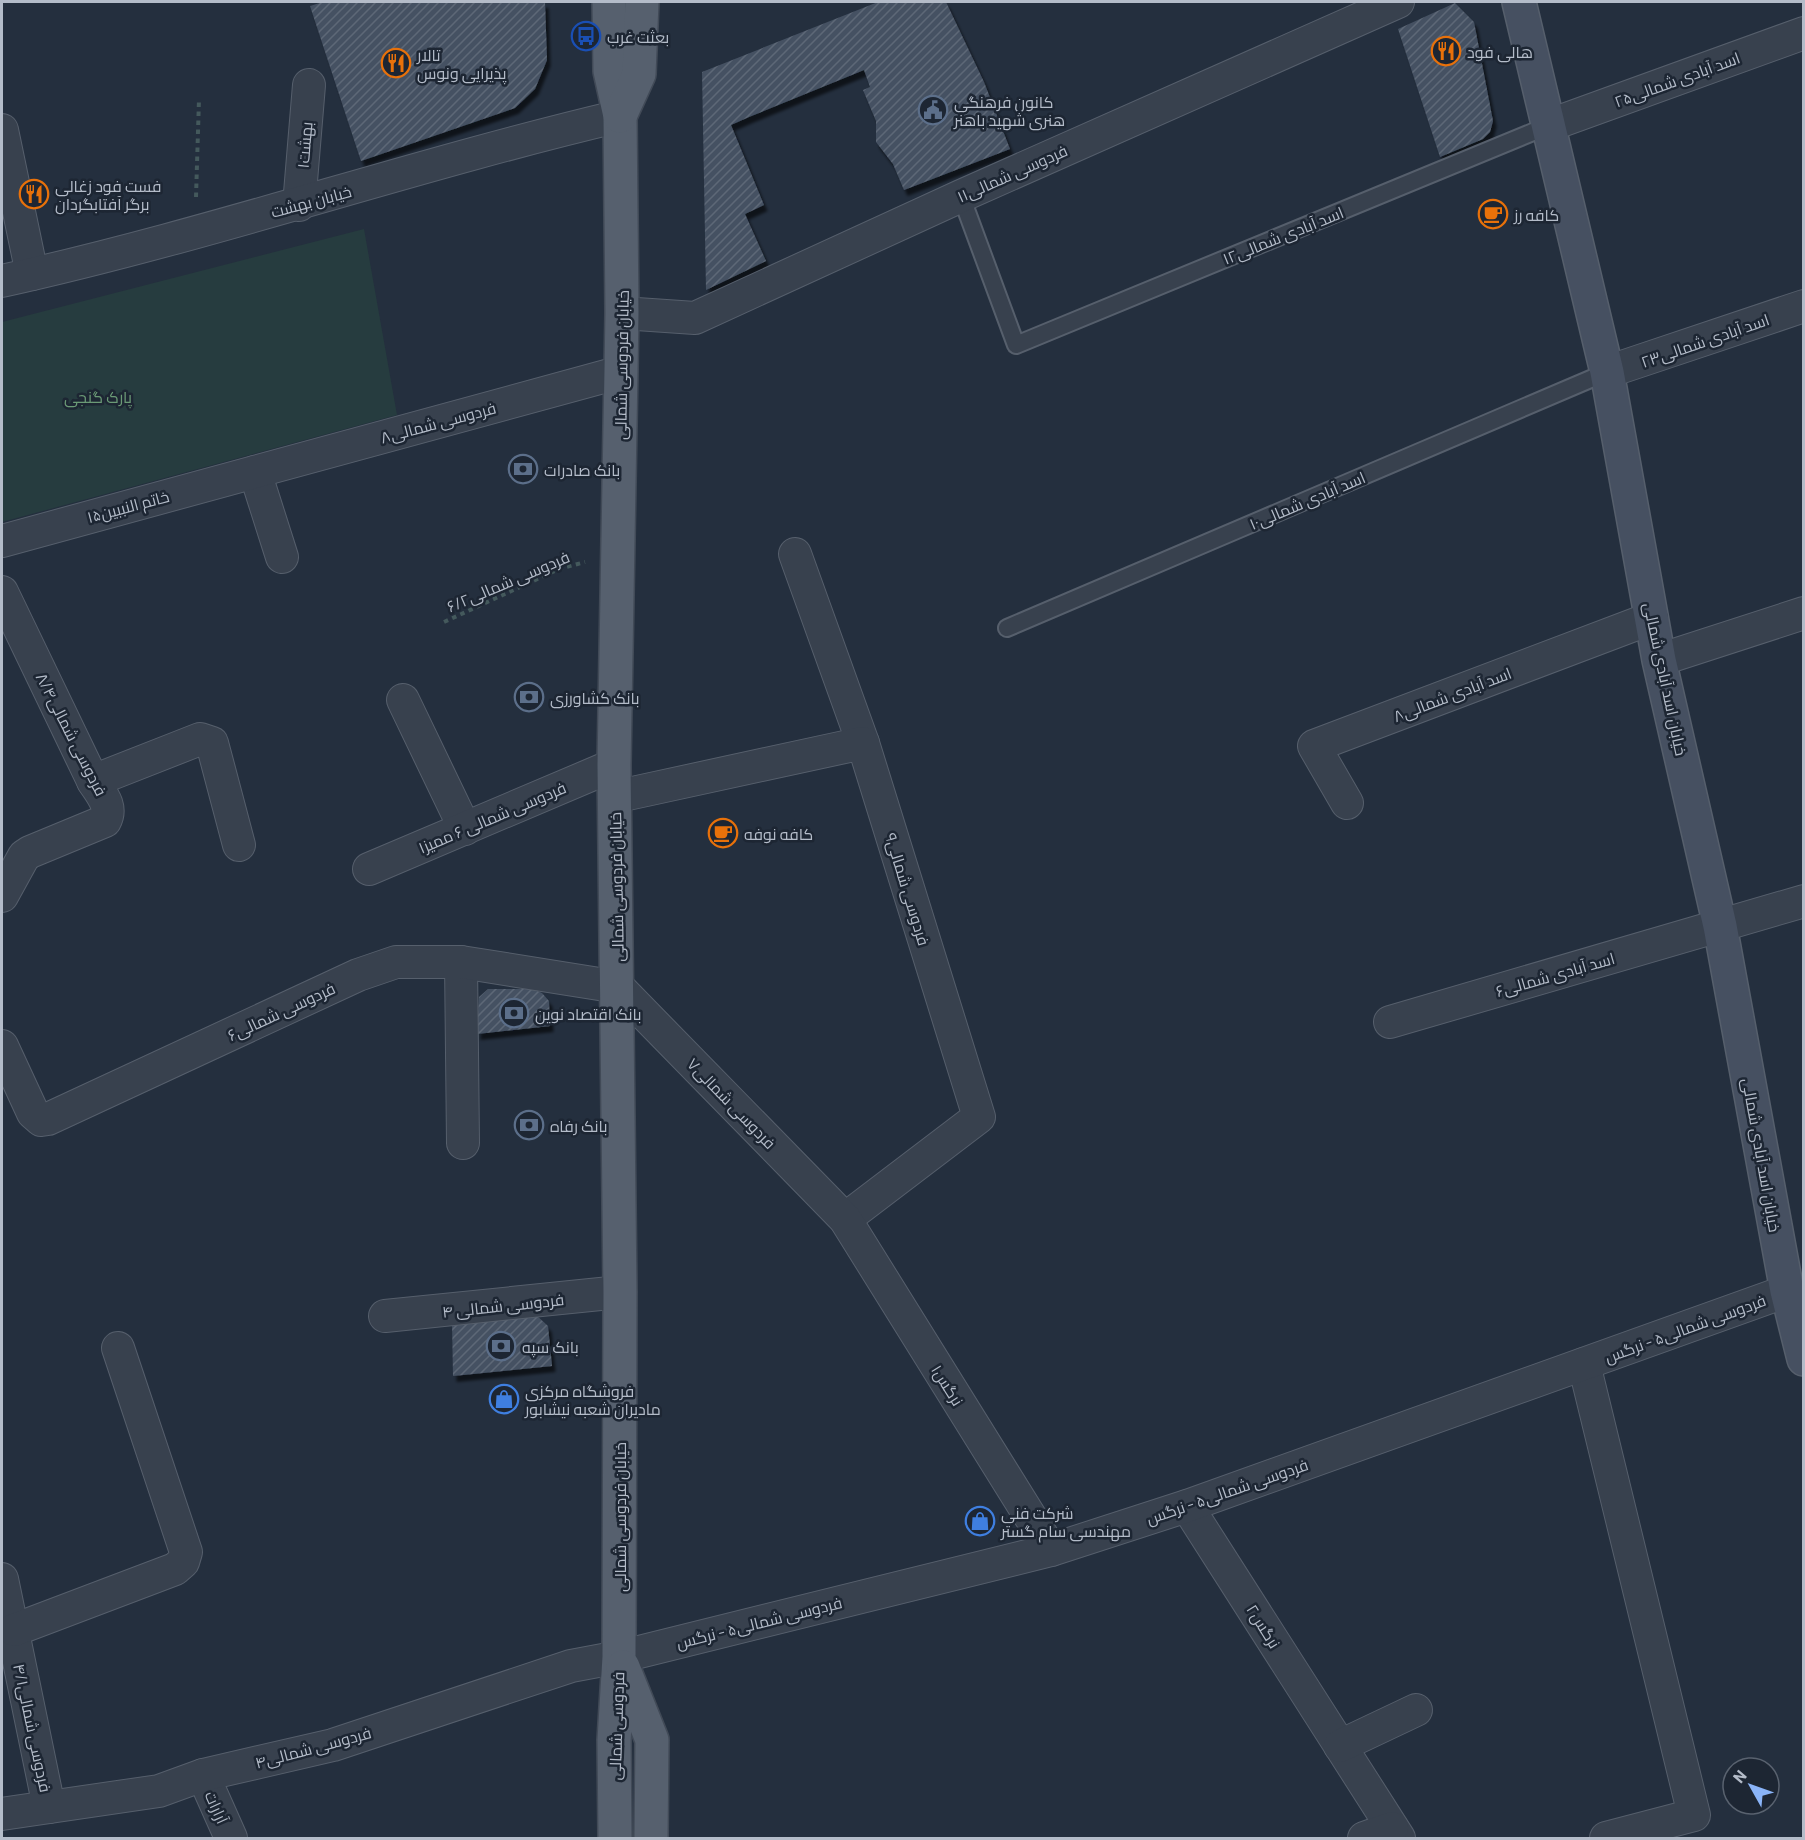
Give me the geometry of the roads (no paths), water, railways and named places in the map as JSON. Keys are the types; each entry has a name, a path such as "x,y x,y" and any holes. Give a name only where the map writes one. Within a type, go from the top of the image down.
{"main road":[{"name":"خیابان فردوسی شمالی","path":"609,2 610,71 620,117 622,313 614,765 620,1292 619,1657"},
{"name":"خیابان فردوسی شمالی","path":"620,117 639,74 642,2"},
{"name":"خیابان اسد آبادی شمالی","path":"1519,2 1550,125 1606,372 1659,660 1720,926 1787,1291 1802,1347"},
{"name":"فردوسی شمالی","path":"615,1839 614,1740 619,1657"},
{"name":"فردوسی شمالی","path":"619,1657 652,1740 651,1839"}],"street":[{"name":"فردوسی شمالی۱۱","path":"622,313 695,318 961,195 1398,2"},
{"name":"اسد آبادی شمالی۲۵","path":"1550,125 1803,33"},
{"name":"بهشت۱","path":"299,205 309,85"},
{"name":"خیابان بهشت","path":"2,281 299,205 568,129 620,117"},
{"path":"2,130 32,274"},
{"name":"اسد آبادی شمالی۲۳","path":"1606,372 1803,306"},
{"name":"فردوسی شمالی۸","path":"255,472 621,372"},
{"path":"255,472 282,557"},
{"name":"خاتم النببین۱۵","path":"2,541 255,472"},
{"path":"614,797 863,742 795,554"},
{"name":"فردوسی شمالی۸/۴","path":"2,592 93,781 109,807 105,821 24,856 2,896"},
{"path":"1659,660 1803,613"},
{"name":"اسد آبادی شمالی۸","path":"1347,803 1314,746 1652,618"},
{"path":"403,700 465,829"},
{"path":"93,781 200,739 207,740 212,743 239,845"},
{"name":"فردوسی شمالی۹","path":"845,1219 979,1117 863,742"},
{"name":"فردوسی شمالی ۶ ممیز۱","path":"369,868 614,765"},
{"name":"اسد آبادی شمالی۶","path":"1390,1022 1803,901"},
{"name":"فردوسی شمالی۶","path":"2,1046 33,1113 41,1120 48,1119 358,975 396,962 461,962 618,987"},
{"path":"461,962 463,1143"},
{"name":"فردوسی شمالی۷","path":"618,987 845,1219"},
{"name":"نرگس۱","path":"845,1219 1051,1550"},
{"name":"فردوسی شمالی۵ - نرگس","path":"619,1657 1051,1550 1187,1506 1787,1291"},
{"name":"فردوسی شمالی ۴","path":"385,1316 620,1292"},
{"path":"14,1630 175,1569 183,1562 186,1552 118,1348"},
{"path":"1584,1364 1694,1815 1606,1839"},
{"name":"نرگس۲","path":"1187,1506 1340,1746 1385,1835"},
{"name":"فردوسی شمالی۴/۱","path":"2,1579 49,1807"},
{"name":"فردوسی شمالی۴","path":"2,1814 159,1791 203,1775 333,1745 571,1666 619,1657"},
{"path":"1340,1746 1416,1710"},
{"name":"آرارات","path":"203,1775 231,1839"}],"lane":[{"name":"اسد آبادی شمالی۱۲","path":"961,195 1016,345 1550,125"},
{"name":"اسد آبادی شمالی۱۰","path":"1007,628 1606,372"}],"place":[{"name":"بعثت غرب","path":"586,36"},
{"name":"هالی فود","path":"1446,51"},
{"name":"تالار پذیرایی ونوس","path":"396,63"},
{"name":"کانون فرهنگی هنری شهید باهنر","path":"933,110"},
{"name":"فست فود زغالی برگر آفتابگردان","path":"34,194"},
{"name":"کافه رز","path":"1493,214"},
{"name":"بانک صادرات","path":"523,469"},
{"name":"بانک کشاورزی","path":"529,697"},
{"name":"کافه نوفه","path":"723,833"},
{"name":"بانک اقتصاد نوین","path":"514,1013"},
{"name":"بانک رفاه","path":"529,1125"},
{"name":"بانک سپه","path":"501,1346"},
{"name":"فروشگاه مرکزی مادیران شعبه نیشابور","path":"504,1399"},
{"name":"شرکت فنی مهندسی سام گستر","path":"980,1521"}],"park label":[{"name":"پارک گنجی","path":"98,396"}]}
